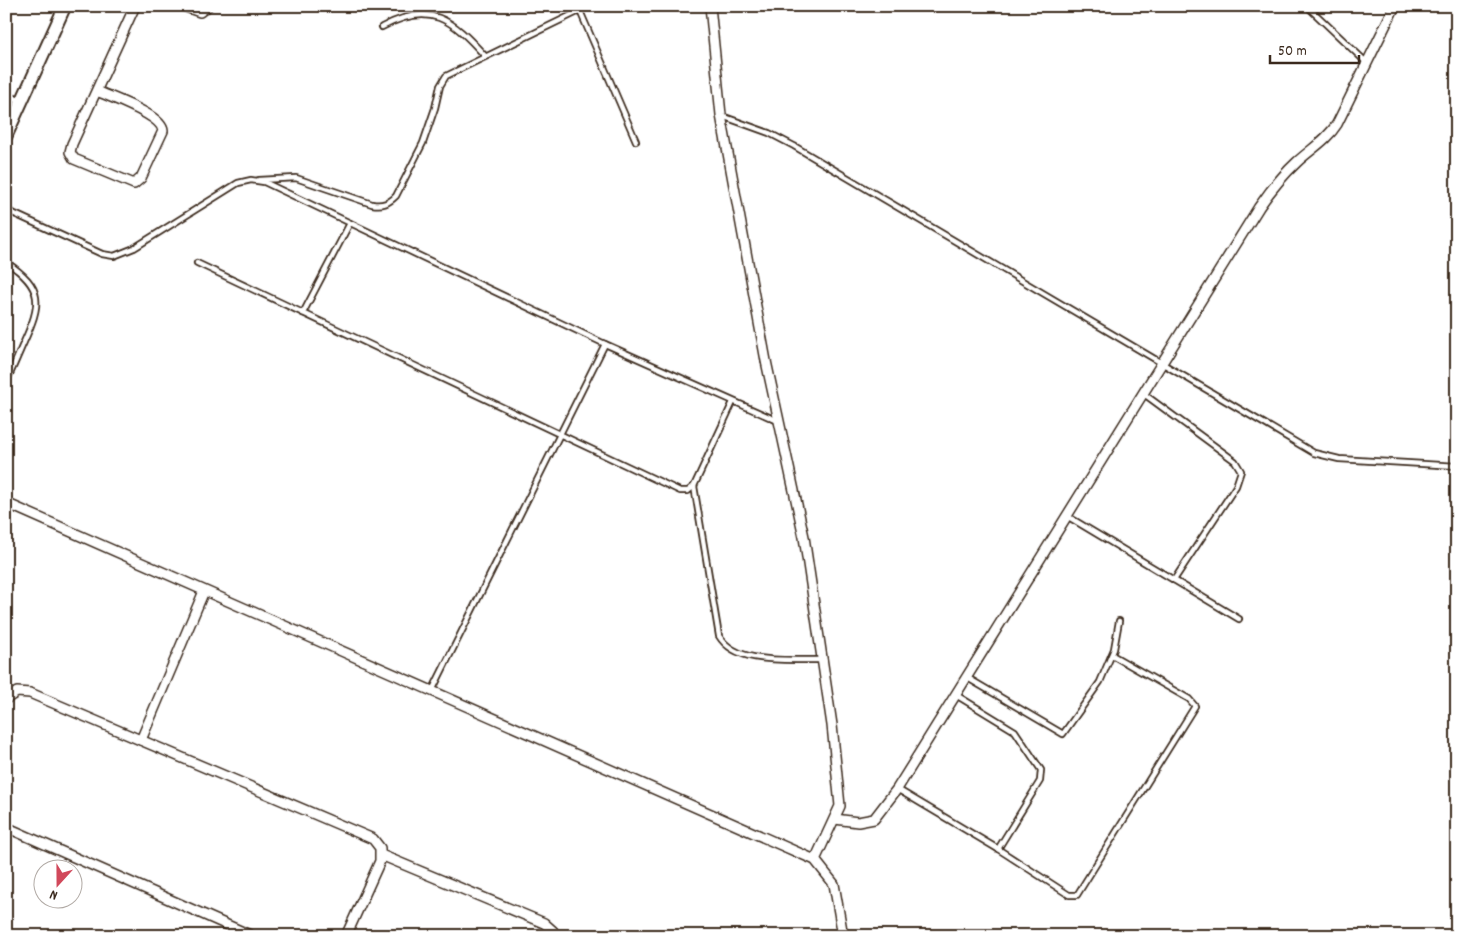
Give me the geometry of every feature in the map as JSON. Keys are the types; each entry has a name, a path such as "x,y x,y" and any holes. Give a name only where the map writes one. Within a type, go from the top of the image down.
{"street":[{"path":"6,136 64,6"},
{"path":"97,91 153,117 163,128 141,178 134,184 129,184 71,156 72,144 136,6"},
{"path":"183,6 200,12 208,6"},
{"path":"710,6 721,115 804,537 823,660 840,796 835,819 815,860"},
{"path":"835,819 858,822 874,819 897,789 954,694 1266,197 1297,162 1332,132 1395,6"},
{"path":"6,503 815,860 834,884 843,936"},
{"path":"141,740 204,591"},
{"path":"6,699 17,692 30,693 373,839 379,845 381,855 378,868 346,936"},
{"path":"6,828 252,936"},
{"path":"381,855 544,923 553,930 555,936"}],"lane":[{"path":"6,210 102,254 114,256 134,248 238,183 251,180 296,178 372,204 385,204 396,196 423,142 442,81 451,72 590,6"},
{"path":"1307,6 1367,63"},
{"path":"580,11 636,141"},
{"path":"382,27 398,18 412,14 427,14 442,18 463,32 485,56"},
{"path":"6,94 22,101"},
{"path":"721,115 769,133 794,146 1314,453 1339,459 1457,466"},
{"path":"251,180 270,185 605,344 780,422"},
{"path":"303,313 350,223"},
{"path":"6,262 31,285 36,294 38,308 6,382"},
{"path":"197,263 680,491 688,491 694,486 733,402"},
{"path":"431,692 605,344"},
{"path":"1144,394 1235,461 1241,471 1236,486 1174,580"},
{"path":"694,486 719,636 723,642 740,655 752,658 823,660"},
{"path":"1067,516 1239,619"},
{"path":"965,677 1063,734 1096,690 1112,655 1119,621"},
{"path":"897,789 998,849 1069,895 1077,895 1194,710 1194,704 1189,699 1112,655"},
{"path":"954,694 1015,731 1041,770 1040,781 998,849"}]}
